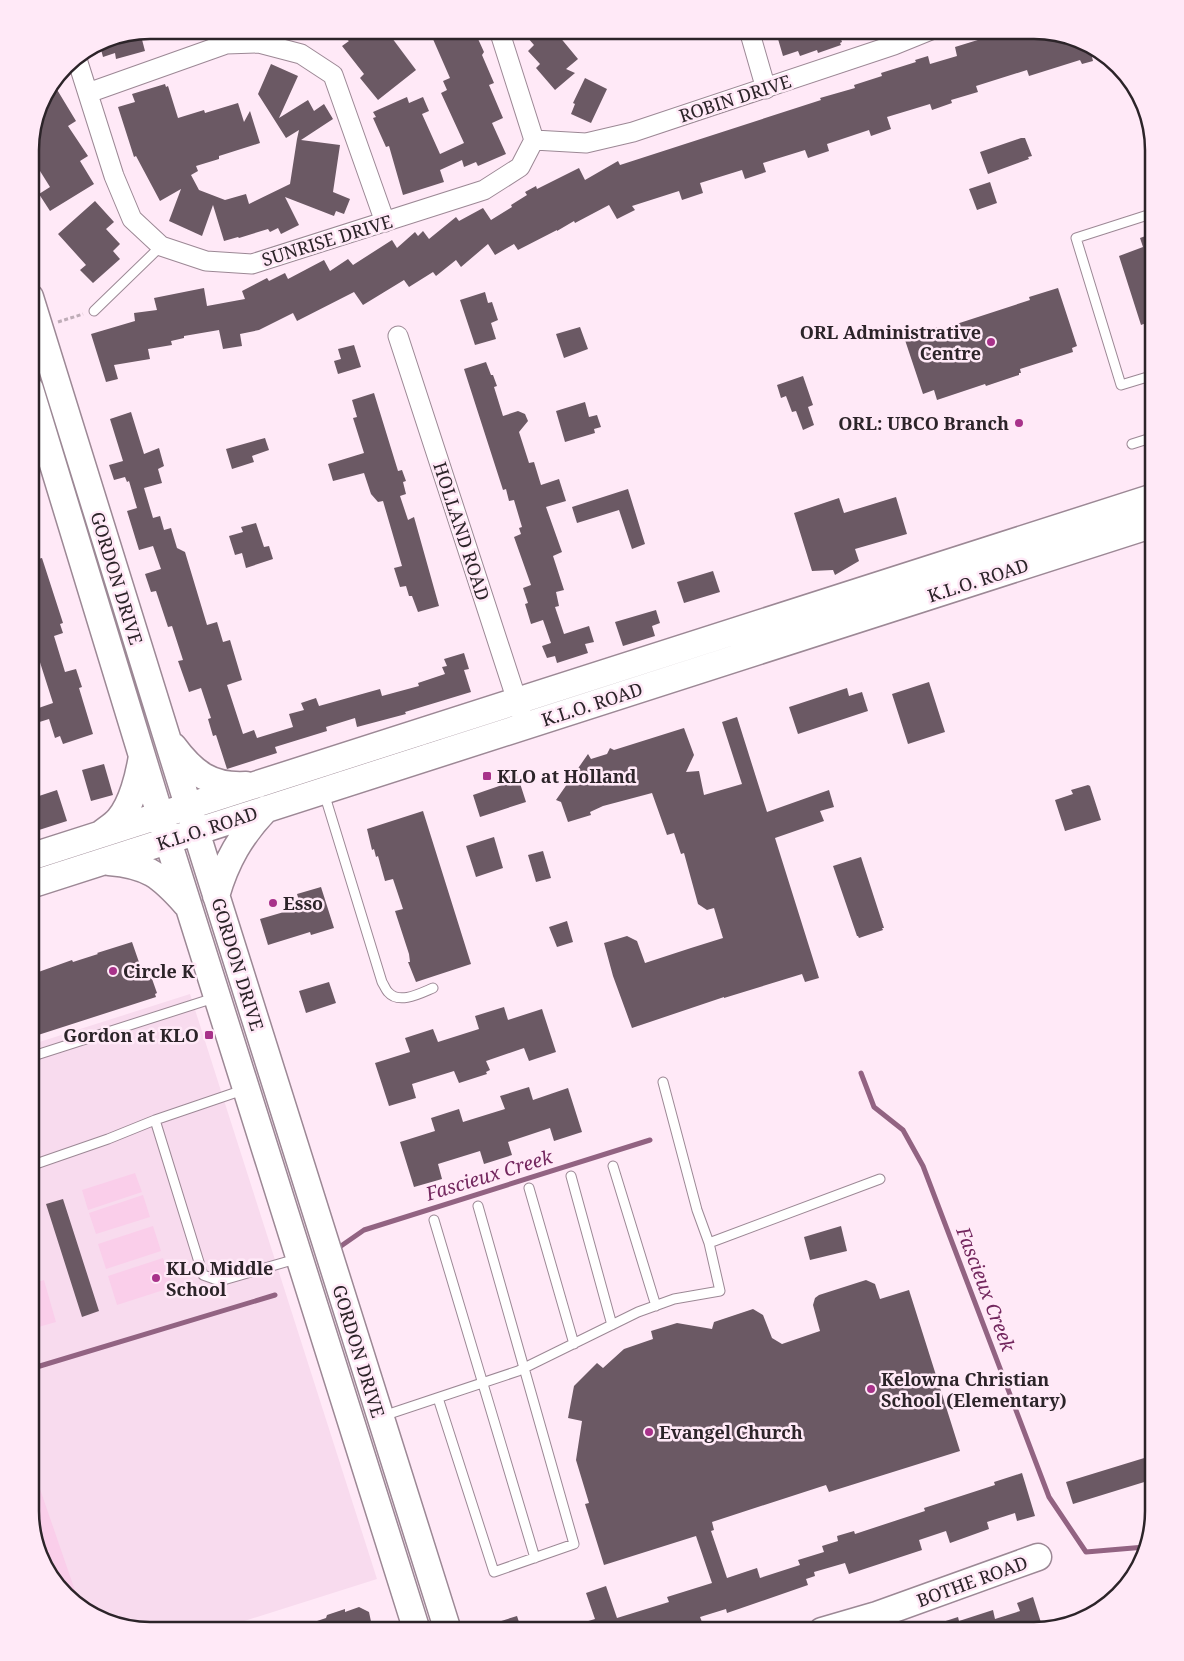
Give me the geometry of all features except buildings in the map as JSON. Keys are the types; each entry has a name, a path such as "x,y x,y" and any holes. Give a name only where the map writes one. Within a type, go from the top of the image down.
{"main road":[{"name":"GORDON DRIVE","path":"39,324 188,807 445,1622"},
{"name":"GORDON DRIVE","path":"39,418 160,816 414,1622"},
{"name":"K.L.O. ROAD","path":"39,854 1145,500"},
{"name":"K.L.O. ROAD","path":"39,882 1145,527"},
{"path":"166,735 183,760 195,771 213,781 229,786 257,785"},
{"path":"101,835 120,818 138,780 142,756"},
{"path":"216,896 223,873 231,856 250,826 266,809"},
{"path":"104,862 129,864 144,868 171,887 188,905"},
{"name":"BOTHE ROAD","path":"882,1622 1038,1557"}],"street":[{"path":"502,39 534,140"},
{"path":"751,39 766,89"},
{"name":"ROBIN DRIVE","path":"534,140 586,143 633,132 766,89 909,39"},
{"path":"88,92 226,44 259,43 302,54 334,75 385,222"},
{"name":"SUNRISE DRIVE","path":"79,64 114,176 132,219 161,246 206,261 252,264 484,190 520,167 534,140"},
{"name":"HOLLAND ROAD","path":"398,336 525,726"}],"lane":[{"path":"1145,216 1076,238 1121,385 1145,378"},
{"path":"94,311 161,246"},
{"path":"1132,444 1145,440"},
{"path":"324,791 382,982 389,994 398,998 414,995 433,988"},
{"path":"39,1054 217,997"},
{"path":"380,1417 524,1368 638,1312 674,1300 720,1290 709,1243 697,1210 663,1082"},
{"path":"39,1163 246,1089"},
{"path":"155,1120 203,1275 220,1281 299,1258"},
{"path":"613,1166 656,1306"},
{"path":"571,1176 612,1325"},
{"path":"709,1243 880,1179"},
{"path":"529,1188 574,1344"},
{"path":"438,1398 494,1572 574,1544 478,1206"},
{"path":"434,1220 535,1558"}],"path":[{"path":"40,327 94,311"}],"shaded area":[{"name":"KLO Middle School","path":"190,994 377,1579 241,1622 142,1622 128,1620 100,1611 76,1595 57,1573 47,1554 40,1526 39,1512 39,1042"},
{"path":"135,1173 142,1192 88,1210 82,1190"},
{"path":"143,1195 150,1217 96,1234 89,1213"},
{"path":"153,1226 161,1251 106,1269 98,1244"},
{"path":"163,1258 173,1287 117,1305 108,1276"},
{"path":"44,1280 56,1322 39,1327 39,1281"},
{"path":"39,1486 77,1596 57,1573 47,1554 40,1526"}],"waterway":[{"name":"Fascieux Creek","path":"861,1073 874,1107 903,1130 923,1166 1049,1497 1086,1552 1139,1548"},
{"name":"Fascieux Creek","path":"341,1246 364,1230 650,1140"},
{"name":"Fascieux Creek","path":"39,1366 275,1295"}],"place":[{"name":"ORL Administrative Centre","path":"991,342"},
{"name":"ORL: UBCO Branch","path":"1019,423"},
{"name":"KLO at Holland","path":"487,776"},
{"name":"Esso","path":"273,903"},
{"name":"Circle K","path":"113,971"},
{"name":"Gordon at KLO","path":"209,1035"},
{"name":"KLO Middle School","path":"156,1278"},
{"name":"Kelowna Christian School (Elementary)","path":"871,1389"},
{"name":"Evangel Church","path":"649,1432"}]}
